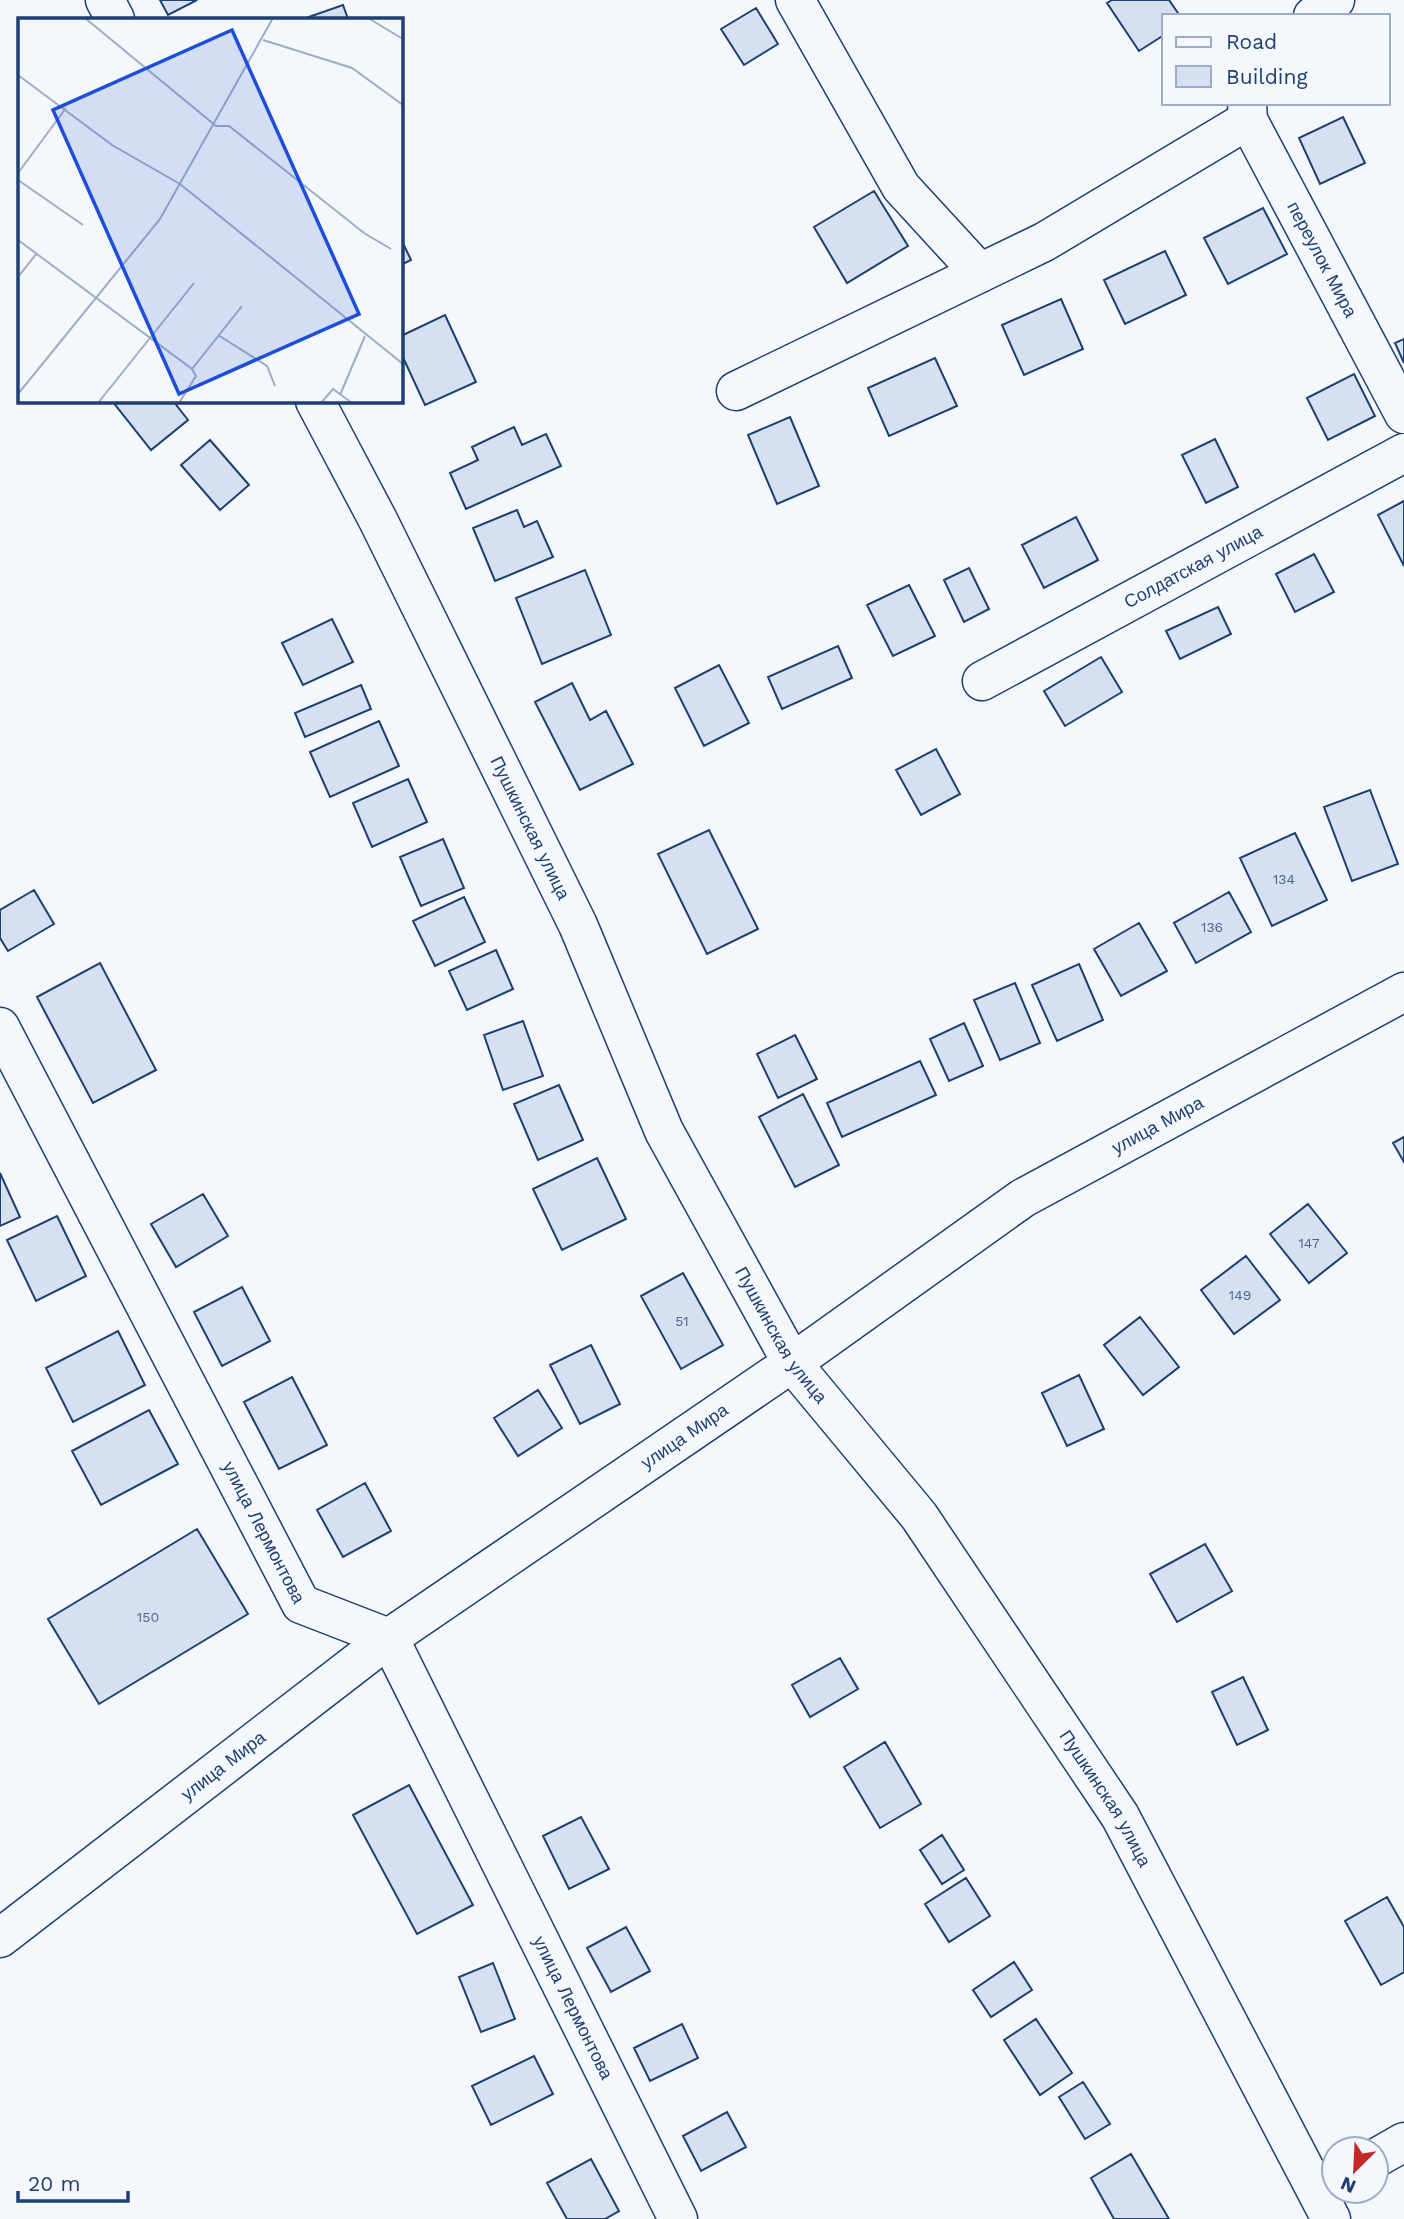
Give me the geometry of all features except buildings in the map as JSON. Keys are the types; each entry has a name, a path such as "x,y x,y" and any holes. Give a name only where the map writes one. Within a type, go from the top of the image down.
{"street":[{"path":"105,0 114,18"},
{"path":"795,0 901,187 980,273"},
{"path":"1316,14 1335,0"},
{"path":"736,391 1044,243 1247,112"},
{"name":"переулок Мира","path":"1247,112 1404,414"},
{"name":"Пушкинская улица","path":"316,402 378,520 578,925 664,1131 792,1363 919,1516 1120,1816 1320,2185"},
{"name":"Солдатская улица","path":"982,681 1404,453"},
{"name":"улица Мира","path":"0,1938 389,1638 792,1363 1023,1198 1404,992"},
{"name":"улица Лермонтова","path":"0,1027 302,1604 389,1638 678,2219"}]}
